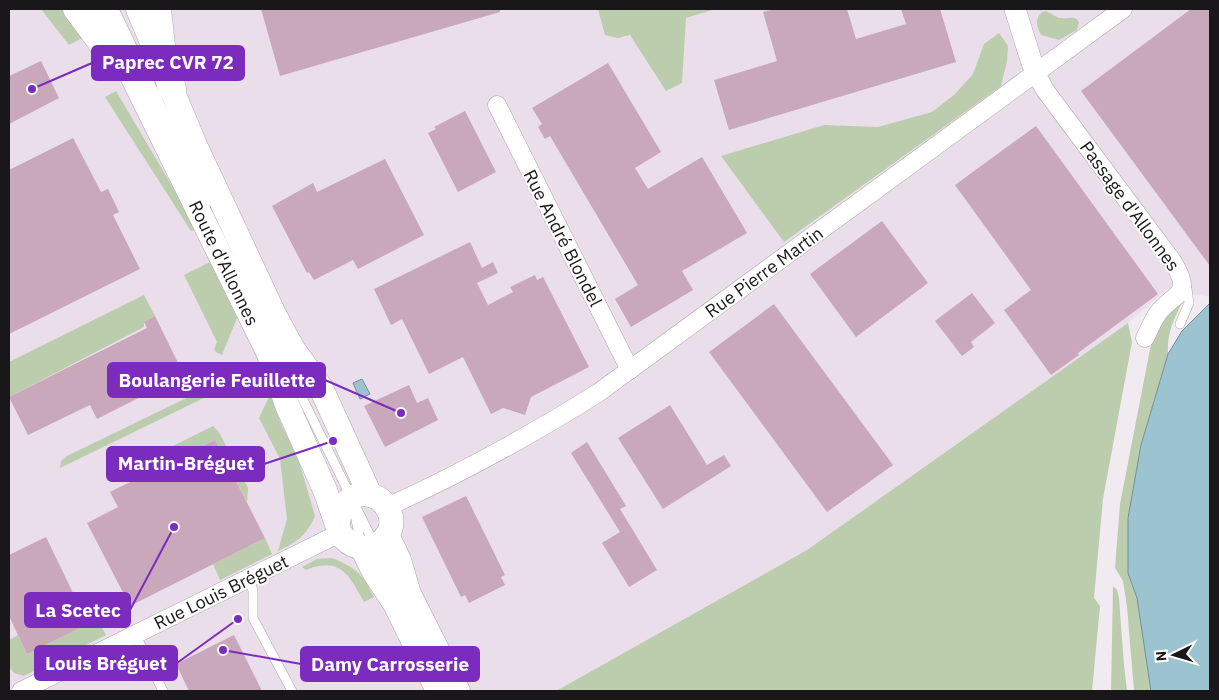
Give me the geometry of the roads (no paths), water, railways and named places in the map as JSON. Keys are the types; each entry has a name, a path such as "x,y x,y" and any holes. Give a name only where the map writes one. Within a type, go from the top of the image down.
{"main road":[{"path":"75,9 98,40 139,108 173,158"},
{"name":"Route d'Allonnes","path":"99,9 268,352 287,405 325,490 339,528 349,543 375,543 399,560 409,594 458,691"},
{"name":"Route d'Allonnes","path":"138,9 195,145 276,316 293,349 321,388 370,500 391,522 375,543 374,572 395,604 438,691"},
{"path":"157,9 161,46 172,89"},
{"path":"339,528 341,509 370,500"}],"street":[{"path":"1015,9 1036,73"},
{"name":"Rue Pierre Martin","path":"370,500 519,440 560,417 630,370 1123,9"},
{"name":"Passage d'Allonnes","path":"1036,73 1045,90 1173,262 1182,277 1183,286 1180,293 1159,313 1146,338"},
{"name":"Rue André Blondel","path":"497,105 630,370"},
{"name":"Rue Louis Bréguet","path":"21,691 247,579 339,528"}],"lane":[{"path":"114,9 212,212"},
{"path":"1180,324 1189,304 1186,289 1183,286"},
{"path":"272,336 370,500 375,543 447,691"},
{"path":"370,500 375,543"},
{"path":"247,579 253,590 252,617 292,691"},
{"path":"135,634 163,691"}],"water":[{"path":"1210,303 1210,691 1151,691 1137,598 1128,573 1128,518 1141,445 1168,354 1182,331"},
{"path":"362,379 370,394 360,399 353,383"}],"place":[{"name":"Paprec CVR 72","path":"32,89"},
{"name":"Boulangerie Feuillette","path":"401,413"},
{"name":"Martin-Bréguet","path":"333,441"},
{"name":"La Scetec","path":"174,527"},
{"name":"Louis Bréguet","path":"238,619"},
{"name":"Damy Carrosserie","path":"223,650"}]}
